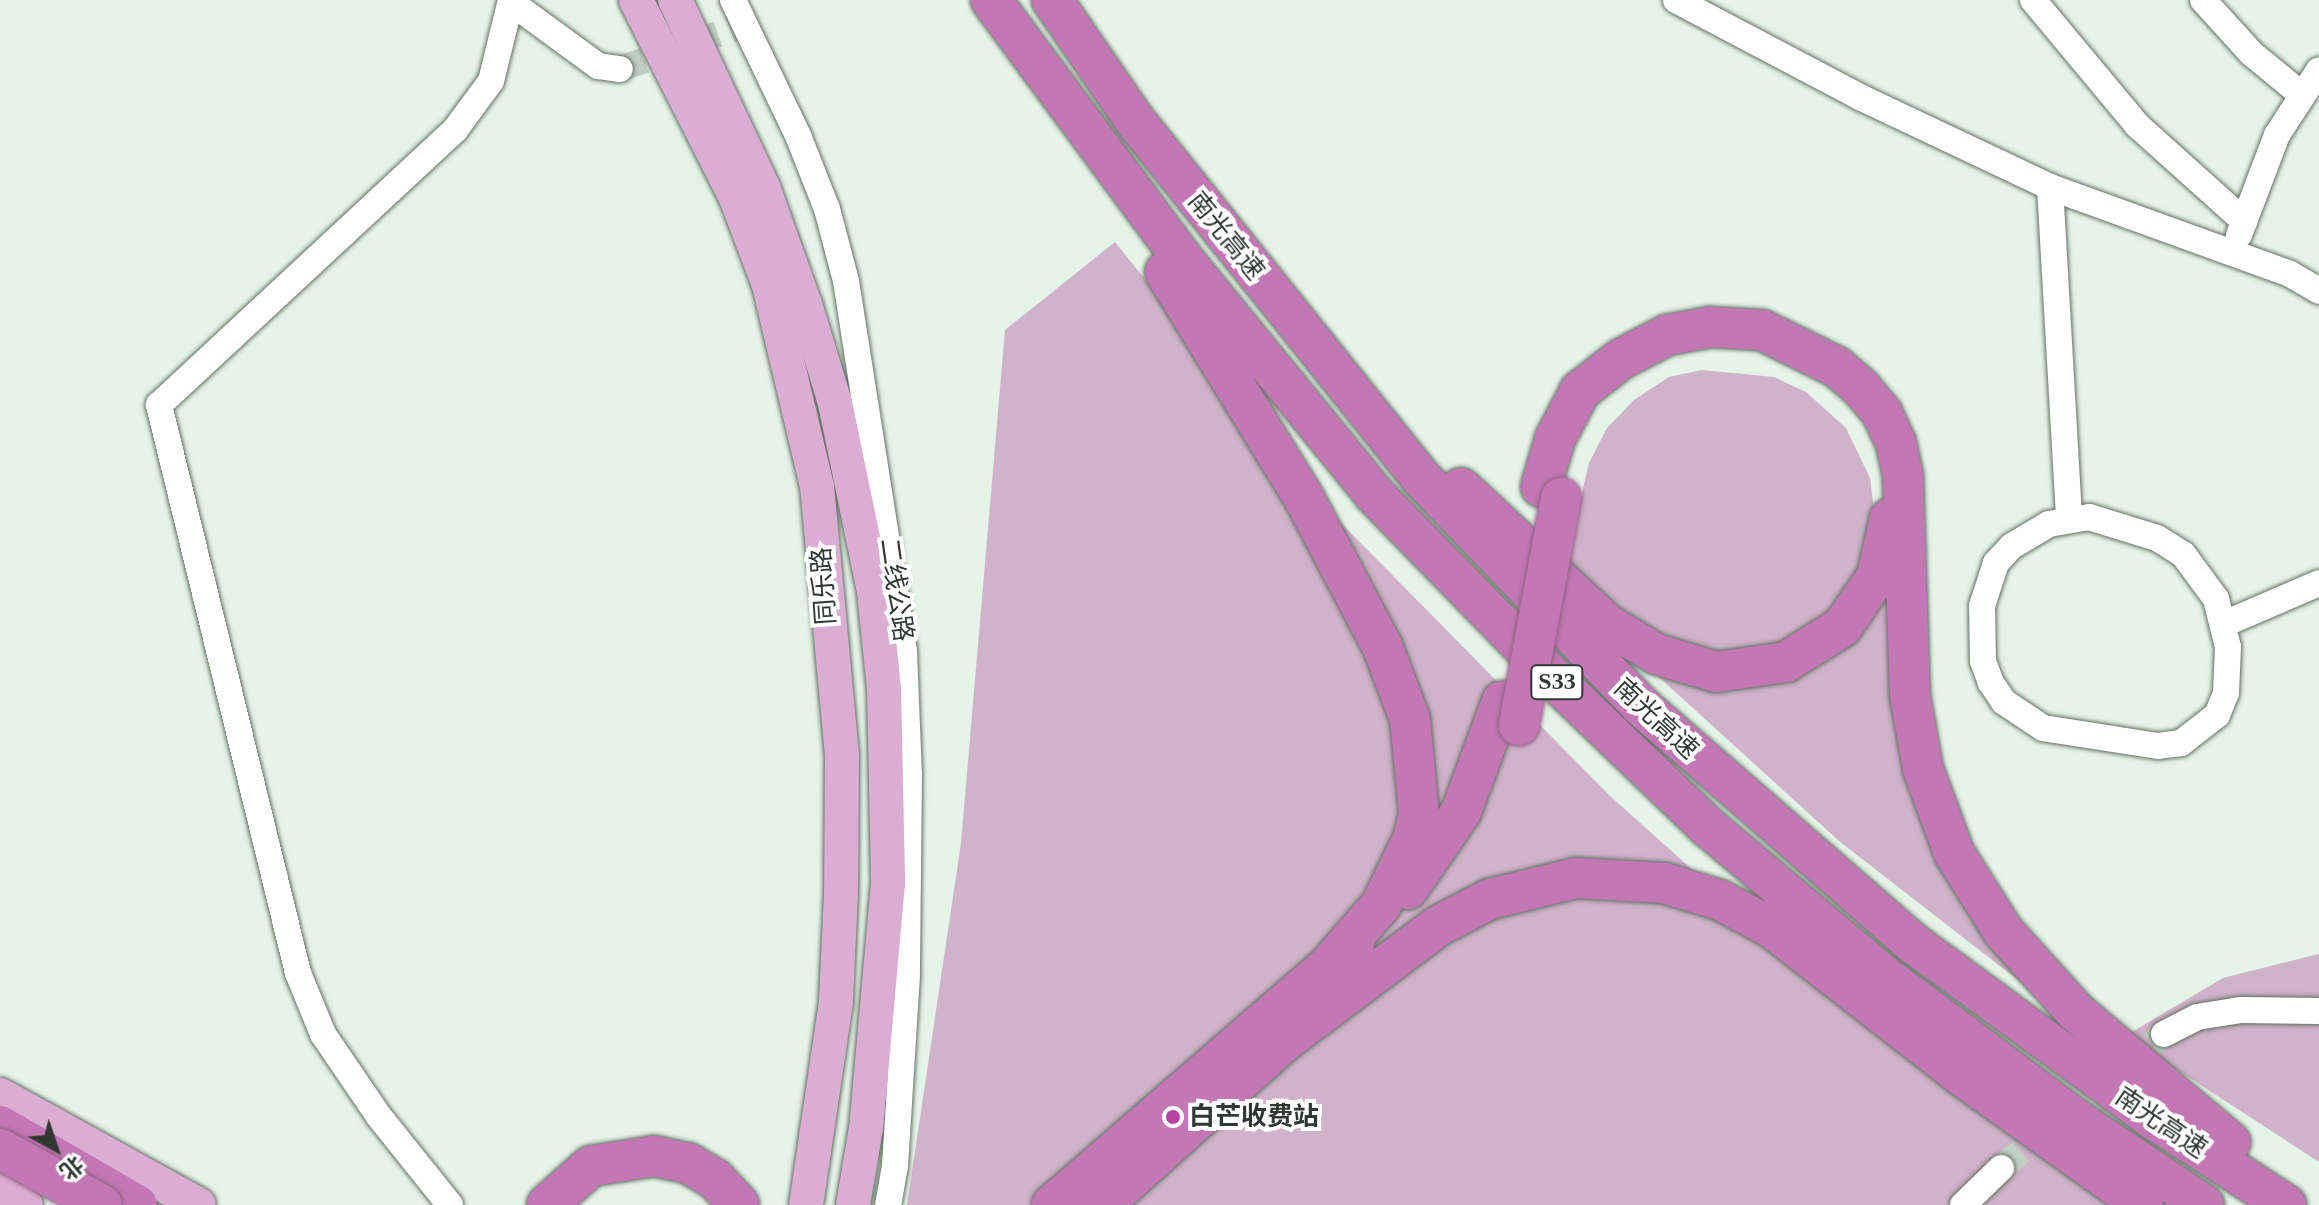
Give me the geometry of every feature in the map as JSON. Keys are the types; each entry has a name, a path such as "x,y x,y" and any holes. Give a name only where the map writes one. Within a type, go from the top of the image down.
{"highway":[{"name":"南光高速","path":"991,0 1021,46 1181,257 1374,494 1640,764 1882,974 2080,1122 2204,1205"},
{"name":"南光高速","path":"1052,0 1136,122 1309,342 1484,549 1740,797 1835,880 1988,1001 2152,1118 2286,1205"},
{"path":"1021,46 1304,498 1401,689 1417,775 1419,814 1413,839 1381,905 1333,960"},
{"path":"1102,1205 1289,1038 1405,924 1454,864 1492,797 1511,713 1551,492 1555,439 1580,391 1621,359 1667,335 1710,327 1762,330 1837,367 1862,389 1882,413 1899,454 1907,520 1910,696 1923,769 1954,853 2003,931 2076,1012 2173,1097 2312,1205"},
{"path":"1309,342 1572,594 1637,644 1683,666 1716,672 1756,670 1816,647 1842,627 1877,576 1890,509 1875,445 1836,394 1779,362 1701,353 1662,361 1623,387 1594,419 1551,492"},
{"path":"1052,1205 1392,907 1441,845 1511,713"},
{"path":"1289,1038 1438,926 1490,899 1576,878 1664,883 1720,900 1772,928 1958,1073 2143,1205"},
{"path":"0,1126 137,1205"},
{"path":"0,1149 102,1205"},
{"path":"547,1205 591,1166 654,1156 688,1163 715,1179 739,1205"}],"main road":[{"name":"同乐路","path":"636,0 682,83 753,241 786,351 817,486 842,755 841,894 836,1002 806,1205"},
{"name":"同乐路","path":"675,0 763,187 805,304 835,403 874,592 884,688 888,883 866,1128 853,1205"},
{"path":"0,1095 199,1205"},
{"path":"0,1190 26,1205"}],"street":[{"name":"二线公路","path":"733,0 799,138 827,209 846,281 904,652 909,774 907,975 895,1166 888,1205"},
{"path":"1676,0 1862,98 2050,187 2290,274 2319,291"},
{"path":"2033,0 2137,125 2244,221"},
{"path":"2203,0 2251,53 2301,94"},
{"path":"450,1205 378,1115 323,1034 298,973 159,405 455,130 491,81 511,1 598,66 620,69"},
{"path":"2232,255 2272,145 2301,94 2319,70"},
{"path":"2050,187 2069,518"},
{"path":"2069,518 2109,520 2157,538 2183,554 2203,576 2224,624 2226,693 2217,715 2181,743 2158,746 2066,733 2022,718 2004,702 1983,661 1986,583 2012,546 2069,518"},
{"path":"2224,624 2319,583"},
{"path":"2164,1034 2197,1017 2241,1010 2319,1011"},
{"path":"1963,1205 2001,1168"}],"shaded area":[{"path":"1115,242 1341,523 1610,796 1761,931 2124,1205 907,1205 961,843 1005,330"},
{"path":"1702,370 1774,377 1806,392 1846,428 1870,478 1874,510 1862,570 1830,615 1781,647 1718,655 1646,630 1565,564 1589,463 1607,428 1634,400 1669,377"},
{"path":"1891,586 1889,661 2041,998 1839,841 1649,668 1717,689 1788,679 1849,643"},
{"path":"2319,954 2319,1162 2125,1036 2223,978"}],"tunnel":[{"path":"620,69 746,24"},
{"path":"2001,1168 2164,1034"}],"place":[{"name":"白芒收费站","path":"1173,1117"}]}
